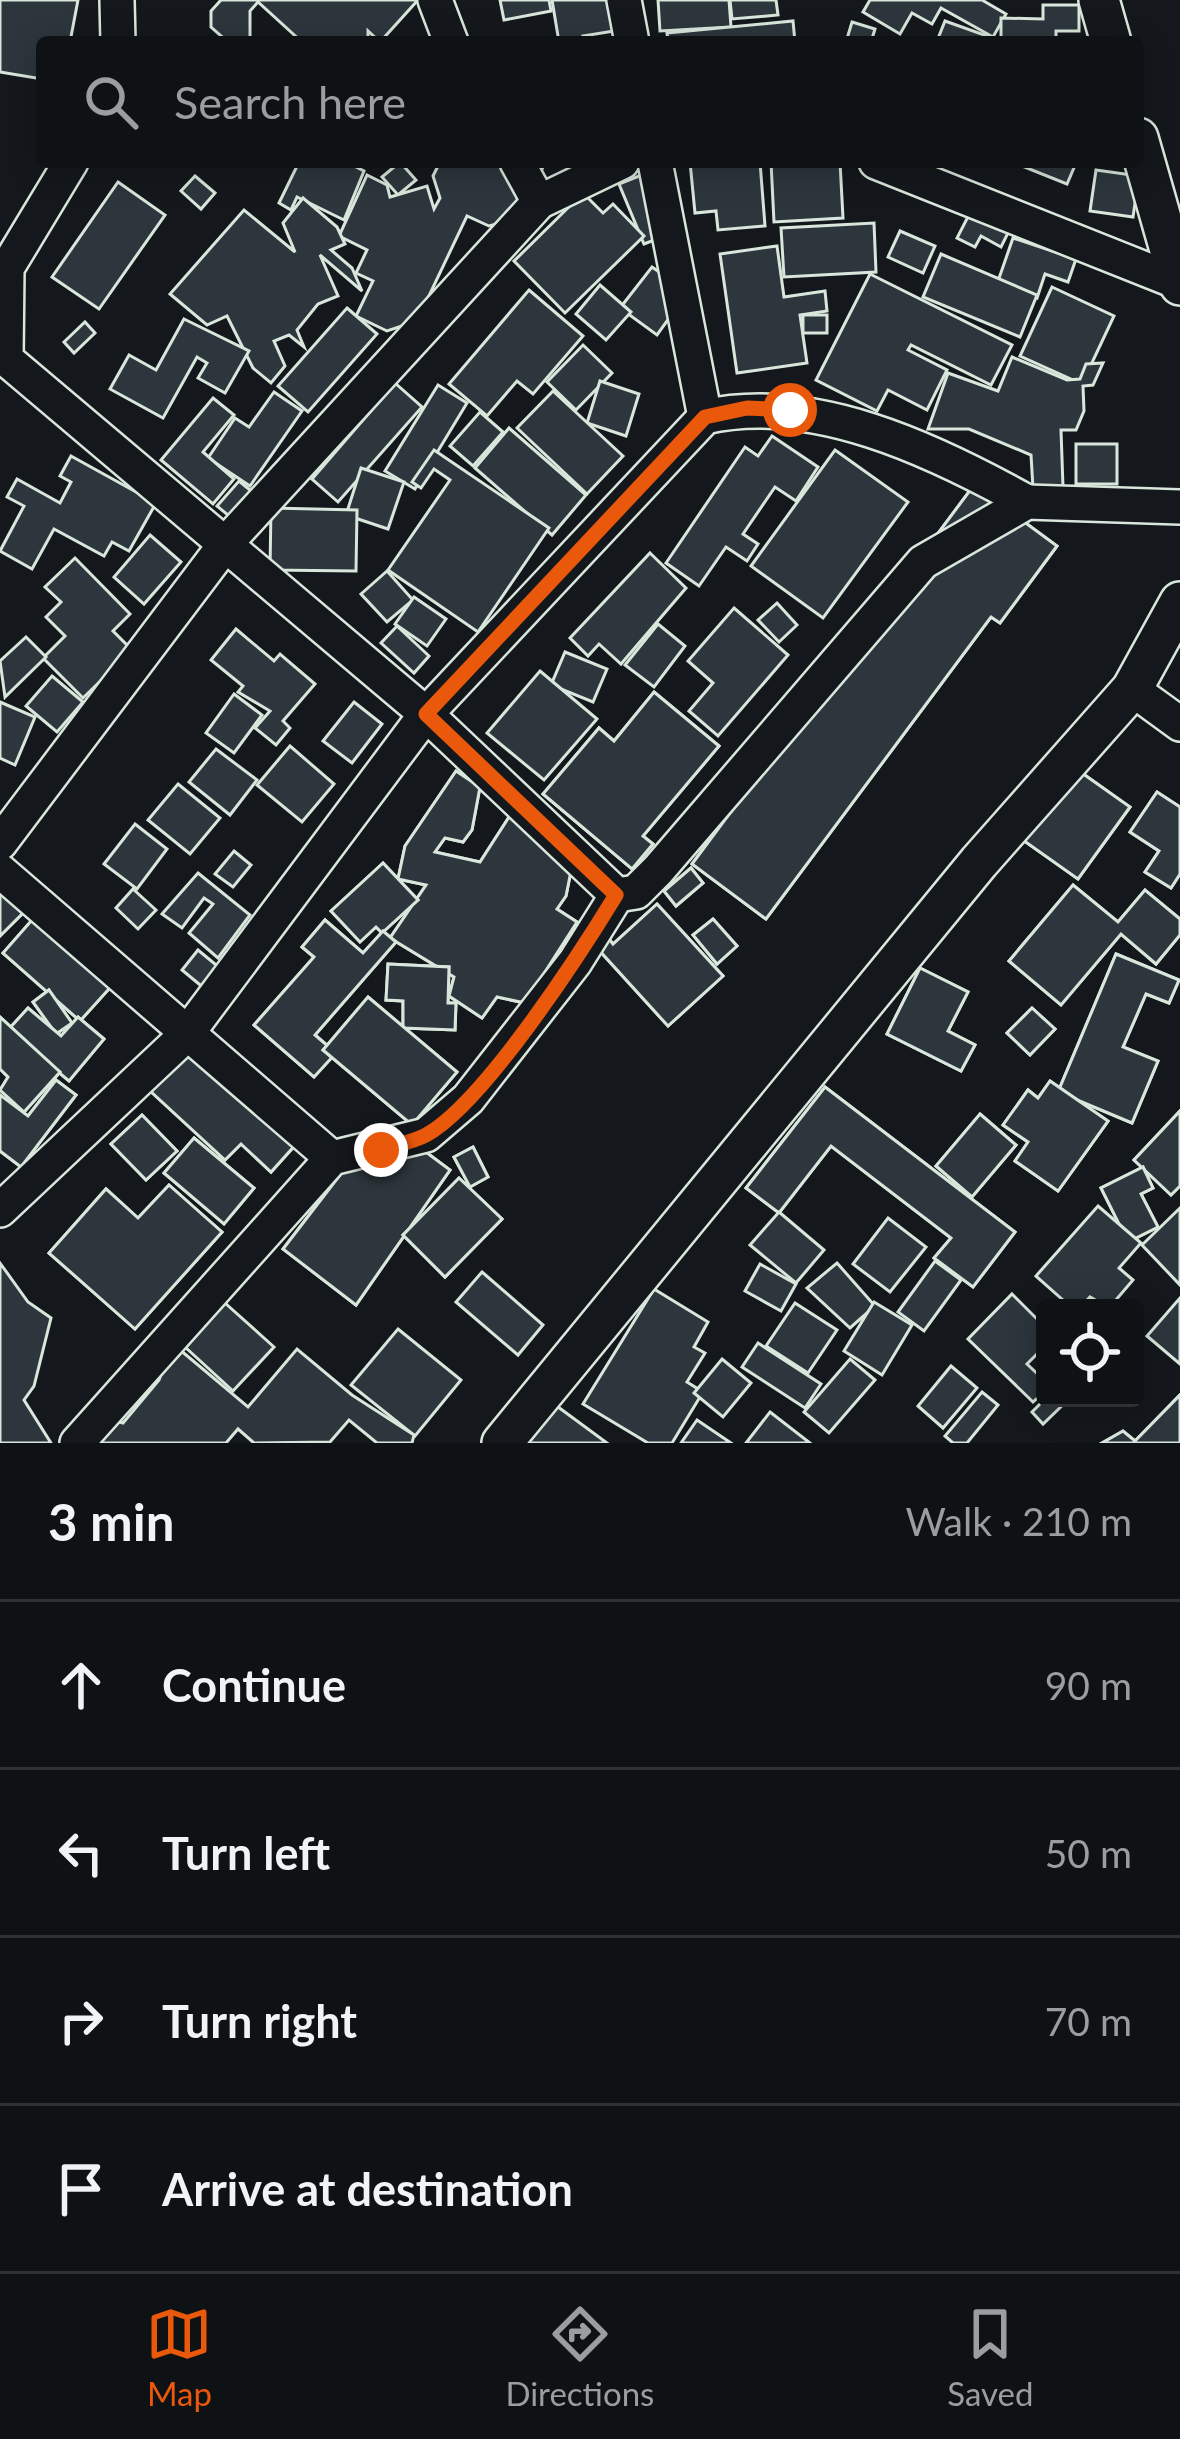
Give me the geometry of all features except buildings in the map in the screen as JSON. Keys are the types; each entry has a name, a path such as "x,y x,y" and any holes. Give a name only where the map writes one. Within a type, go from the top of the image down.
{"street":[{"path":"117,0 118,36"},
{"path":"435,0 449,36"},
{"path":"624,0 631,36"},
{"path":"1099,0 1109,36"},
{"path":"1144,159 1180,284"},
{"path":"67,168 7,268 3,360 227,542 426,714 616,895"},
{"path":"520,168 539,202"},
{"path":"0,843 227,542 539,202 610,168"},
{"path":"656,168 705,417"},
{"path":"890,168 1180,284"},
{"path":"0,1210 186,1035 426,714 705,417 747,408 790,410 968,469 1027,502 1180,507"},
{"path":"616,895 636,892 658,870 923,562 1027,502"},
{"path":"502,1443 979,862 1132,689 1180,602"},
{"path":"1132,689 1180,724"},
{"path":"0,871 332,1158"},
{"path":"77,1443 332,1158 426,1135 468,1099 575,962 616,895"}],"route":[{"path":"381,1150 426,1135 468,1099 575,962 616,895 426,714 705,417 747,408 790,410"}]}
